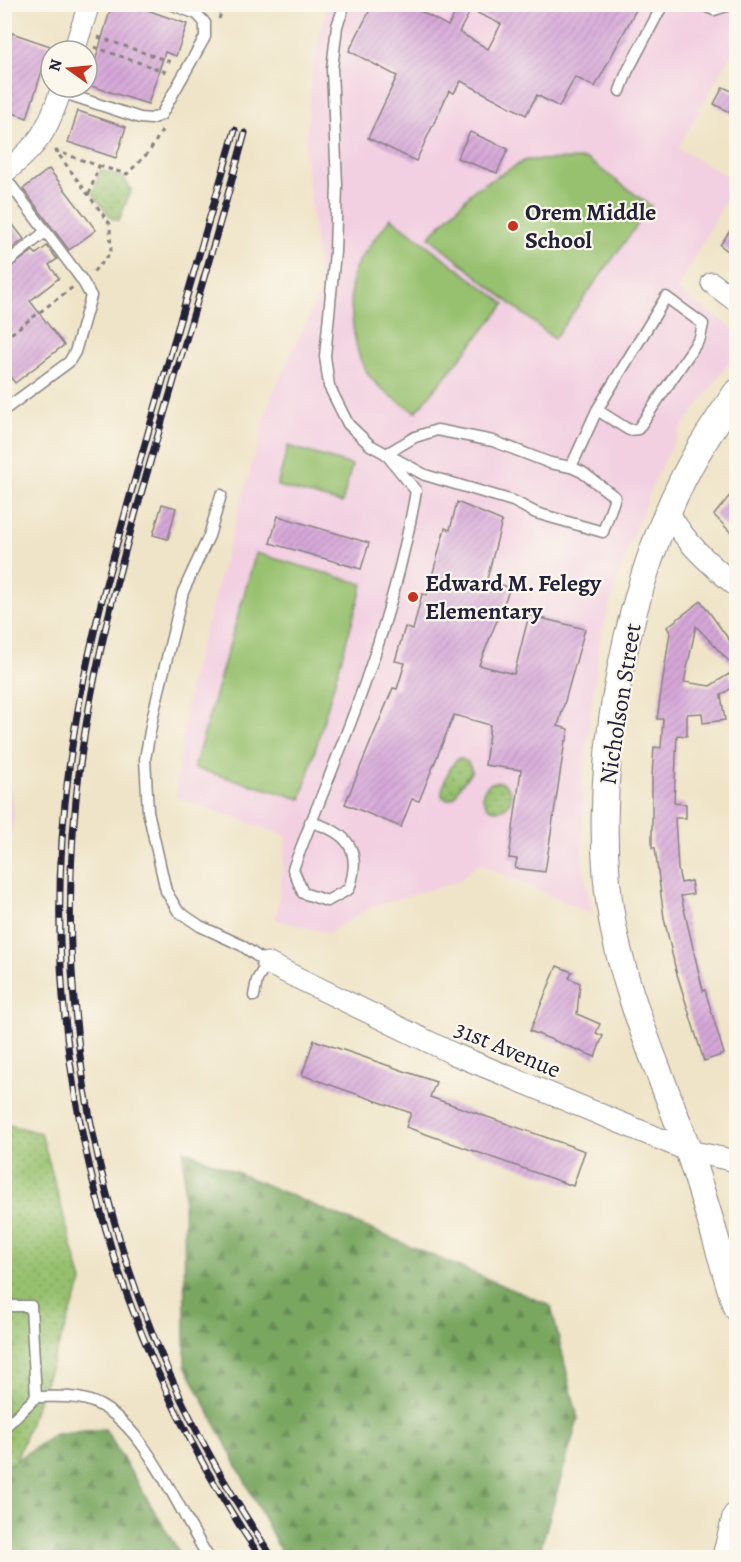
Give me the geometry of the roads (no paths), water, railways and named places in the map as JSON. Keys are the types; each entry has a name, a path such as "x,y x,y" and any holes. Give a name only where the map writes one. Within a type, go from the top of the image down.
{"street":[{"path":"85,39 89,4"},
{"path":"5,172 36,146 46,131 57,99"},
{"path":"712,283 736,301"},
{"name":"Nicholson Street","path":"736,393 703,442 683,479 648,564 623,665 610,736 604,842 613,926 632,999 689,1151 736,1307"},
{"path":"669,513 681,534 703,559 736,586"},
{"name":"31st Avenue","path":"267,963 454,1054 689,1151 736,1161"},
{"path":"725,1557 736,1516"}],"lane":[{"path":"88,99 140,118 152,119 161,115 205,37 205,23 197,14 170,4"},
{"path":"345,4 338,26 332,69 337,185 336,230 325,356 329,386 348,424 370,445 386,454 425,475 513,501 536,513 603,532 615,497 582,472 571,467 550,463 493,441 437,430 415,437 386,454"},
{"path":"620,91 627,72 663,4"},
{"path":"700,4 714,10 734,4"},
{"path":"4,410 69,362 75,352 90,303 88,290 45,232 5,172"},
{"path":"4,265 45,232"},
{"path":"571,467 597,410 666,297 703,324 700,338 638,429 629,430 597,410"},
{"path":"310,822 333,828 350,846 356,869 349,889 327,901 303,893 293,869 310,822 367,677 408,538 416,491 386,454"},
{"path":"221,495 209,536 183,592 153,716 145,759 148,811 166,891 178,911 200,926 241,945 267,963 257,980 254,996"},
{"path":"4,1306 31,1306 36,1396"},
{"path":"4,1428 36,1396 74,1396 90,1401 118,1416 145,1449 209,1557"}],"railway":[{"path":"235,130 100,606 75,727 60,872 62,976 73,1079 93,1180 122,1280 160,1376 206,1469 261,1558"},
{"path":"245,133 136,512 92,689 73,834 71,943 80,1052 98,1160 128,1265 166,1367 215,1465 273,1558"}],"place":[{"name":"Orem Middle School","path":"513,226"},
{"name":"Edward M. Felegy Elementary","path":"413,597"}]}
